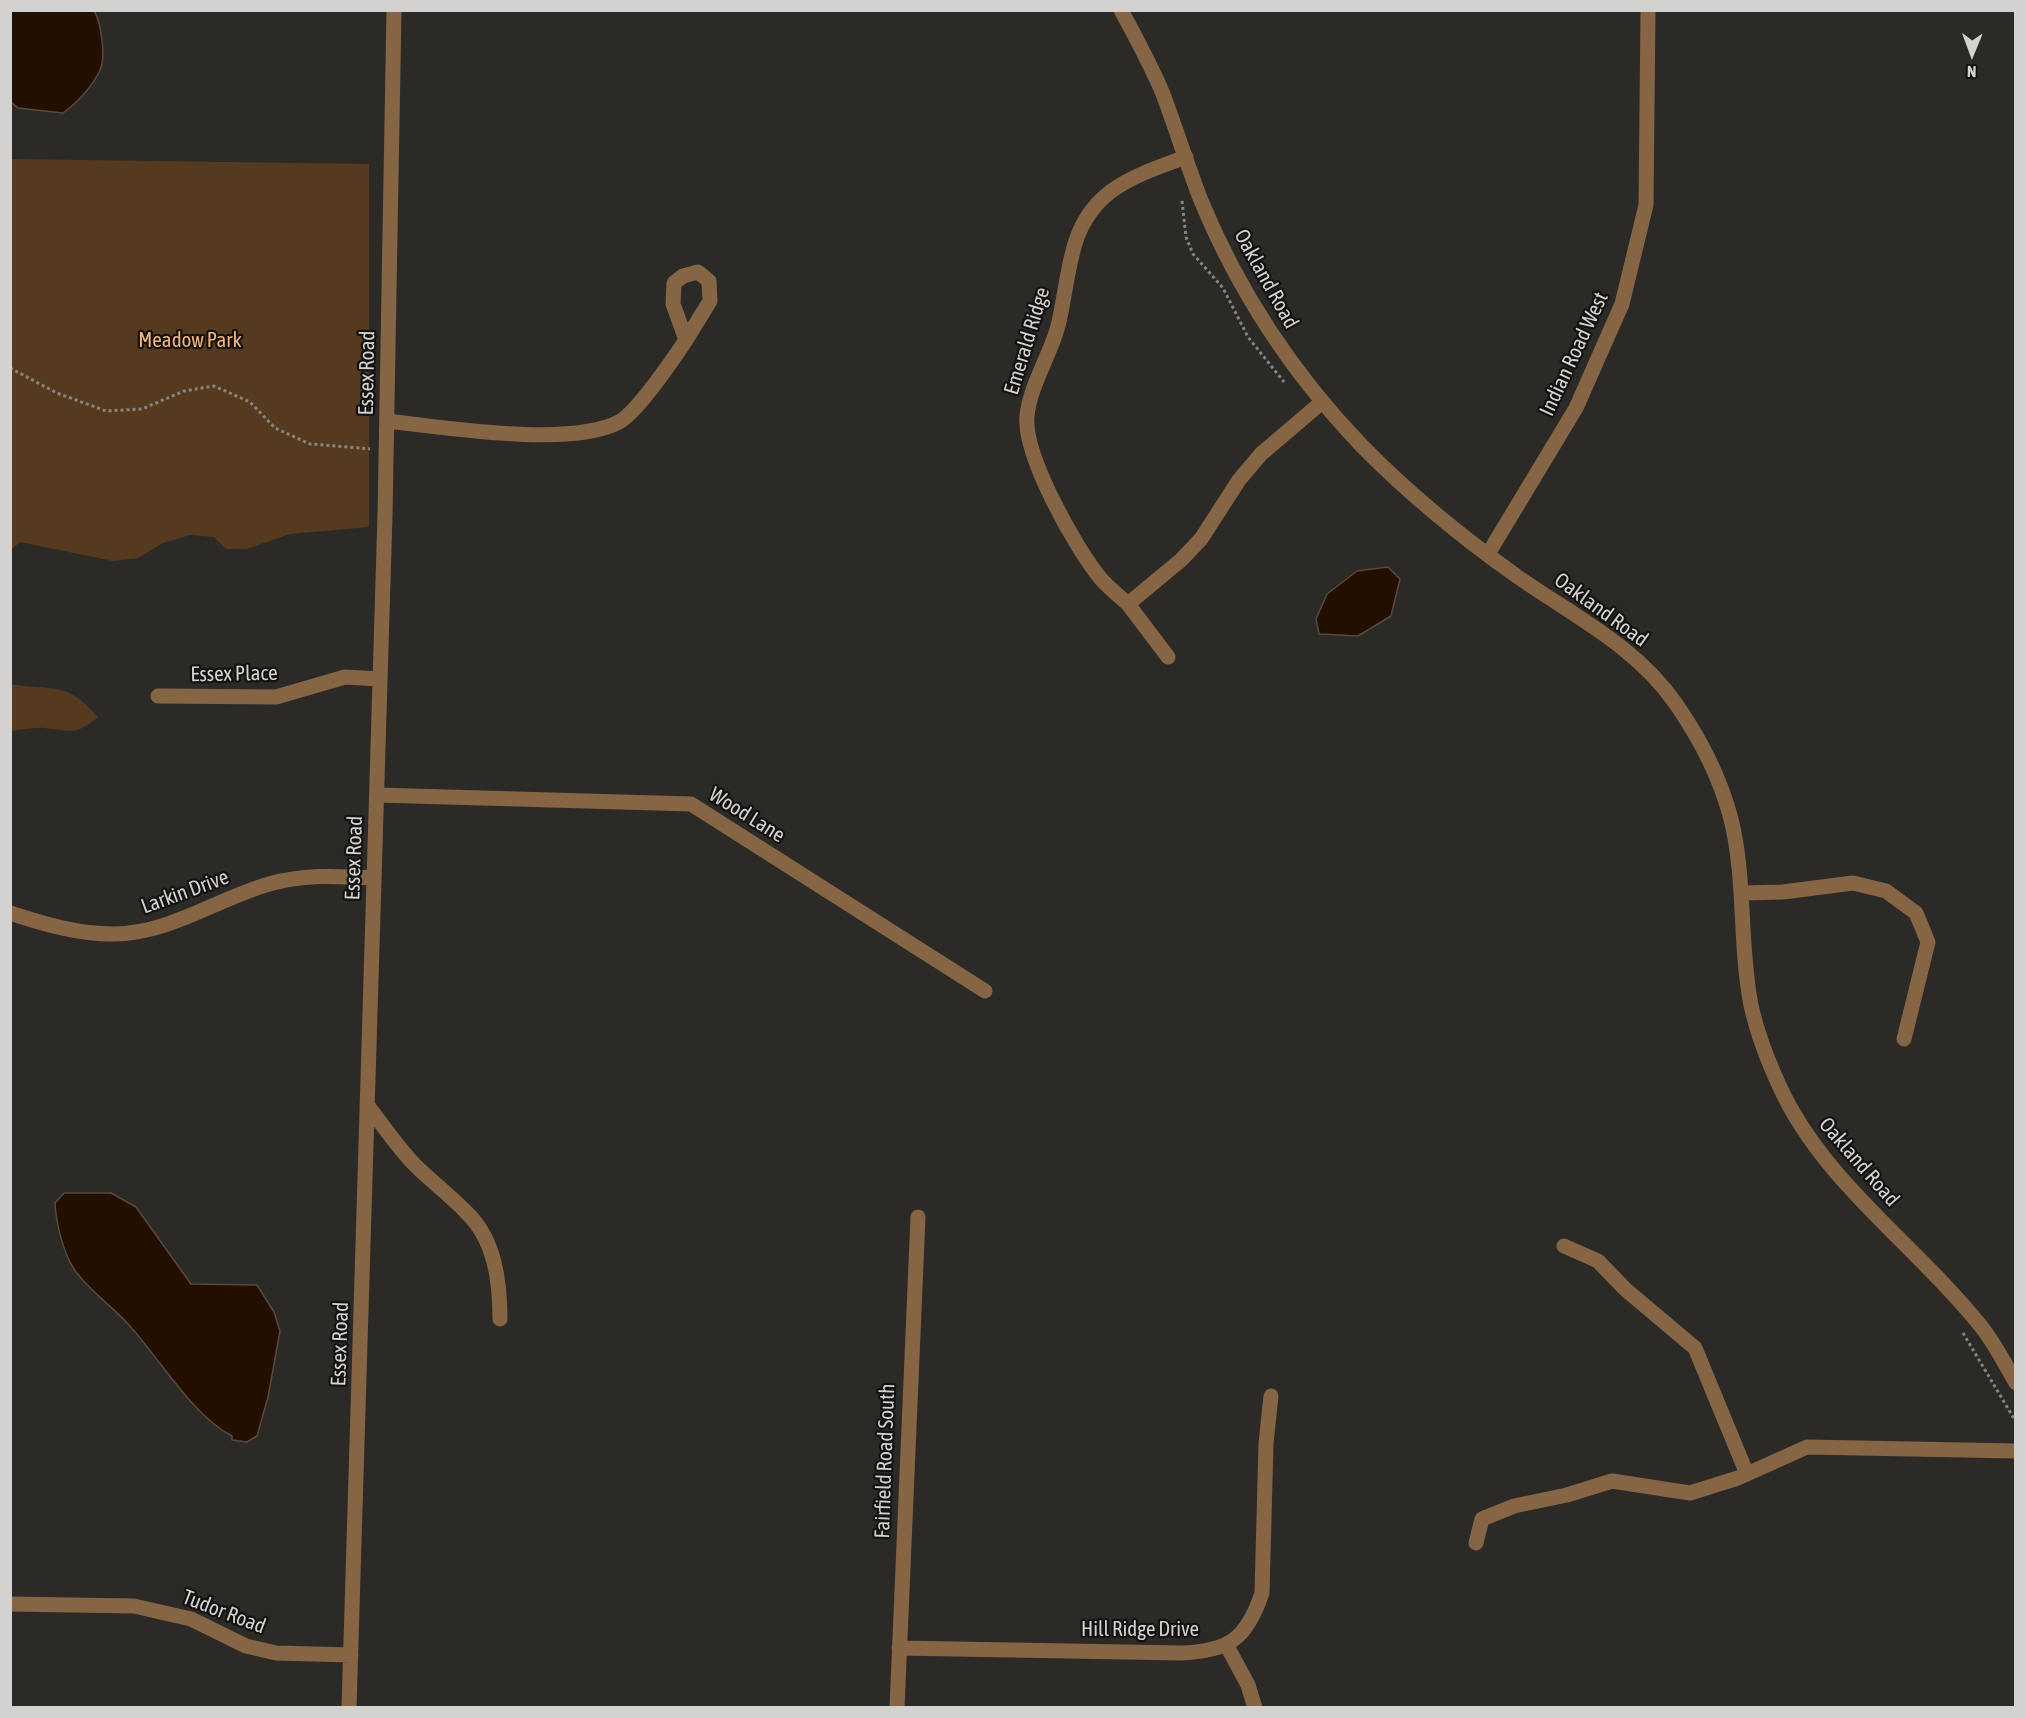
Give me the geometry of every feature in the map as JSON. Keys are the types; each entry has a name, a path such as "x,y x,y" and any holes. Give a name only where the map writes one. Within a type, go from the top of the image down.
{"street":[{"name":"Essex Road","path":"349,1707 387,421 394,10"},
{"name":"Oakland Road","path":"1121,10 1161,90 1205,208 1242,284 1266,326 1322,402 1413,495 1488,554 1624,648 1667,692 1697,737 1719,780 1731,821 1741,893 1750,1001 1762,1047 1799,1126 1828,1163 1944,1284 1983,1329 2016,1383"},
{"name":"Indian Road West","path":"1488,554 1576,408 1622,304 1646,206 1648,10"},
{"name":"Emerald Ridge","path":"1168,657 1128,604 1102,580 1078,546 1034,459 1028,440 1027,418 1030,397 1058,327 1072,253 1081,226 1097,202 1118,184 1185,157"},
{"path":"387,421 510,434 579,433 620,422 666,372 686,340"},
{"path":"1128,604 1181,560 1201,539 1239,480 1261,454 1322,402"},
{"name":"Essex Place","path":"158,696 276,697 345,677 380,679"},
{"name":"Wood Lane","path":"377,795 691,804 985,991"},
{"name":"Larkin Drive","path":"10,913 79,932 115,934 151,929 269,884 299,878 328,876 374,878"},
{"path":"1741,893 1783,892 1853,883 1886,891 1916,913 1928,942 1904,1039"},
{"path":"367,1105 414,1164 469,1214 483,1236 495,1262 500,1285 500,1319"},
{"name":"Fairfield Road South","path":"897,1707 918,1216"},
{"path":"1564,1246 1598,1261 1625,1289 1695,1348 1742,1476"},
{"name":"Hill Ridge Drive","path":"899,1648 1182,1653 1227,1646 1244,1630 1256,1613 1262,1593 1266,1443 1271,1396"},
{"path":"1476,1544 1482,1519 1514,1506 1568,1495 1612,1481 1690,1493 1742,1476 1807,1447 2016,1451"},
{"name":"Tudor Road","path":"10,1604 134,1606 191,1619 246,1646 276,1653 351,1656"},
{"path":"1227,1646 1248,1685 1254,1707"}],"path":[{"path":"1181,197 1186,237 1193,254 1223,288 1248,338 1286,385"},
{"path":"10,368 57,393 106,411 142,409 184,391 214,386 250,402 275,428 310,444 386,449"},
{"path":"1960,1329 2016,1422"}],"green space":[{"name":"Meadow Park","path":"11,159 369,164 369,527 290,534 247,549 226,549 214,537 190,535 163,543 138,558 113,561 20,542 11,550"},
{"path":"11,684 67,692 87,705 98,717 78,730 72,731 32,728 11,731"}],"shaded area":[{"path":"10,11 94,11 97,16 103,57 100,70 89,88 63,113 18,108 11,102"},
{"path":"1388,567 1400,579 1391,616 1358,636 1319,634 1316,619 1327,594 1357,571"},
{"path":"64,1193 111,1193 136,1207 191,1284 257,1285 274,1312 280,1331 268,1397 257,1436 247,1442 232,1440 232,1436 204,1415 129,1325 80,1277 67,1254 57,1219 55,1203"}]}
